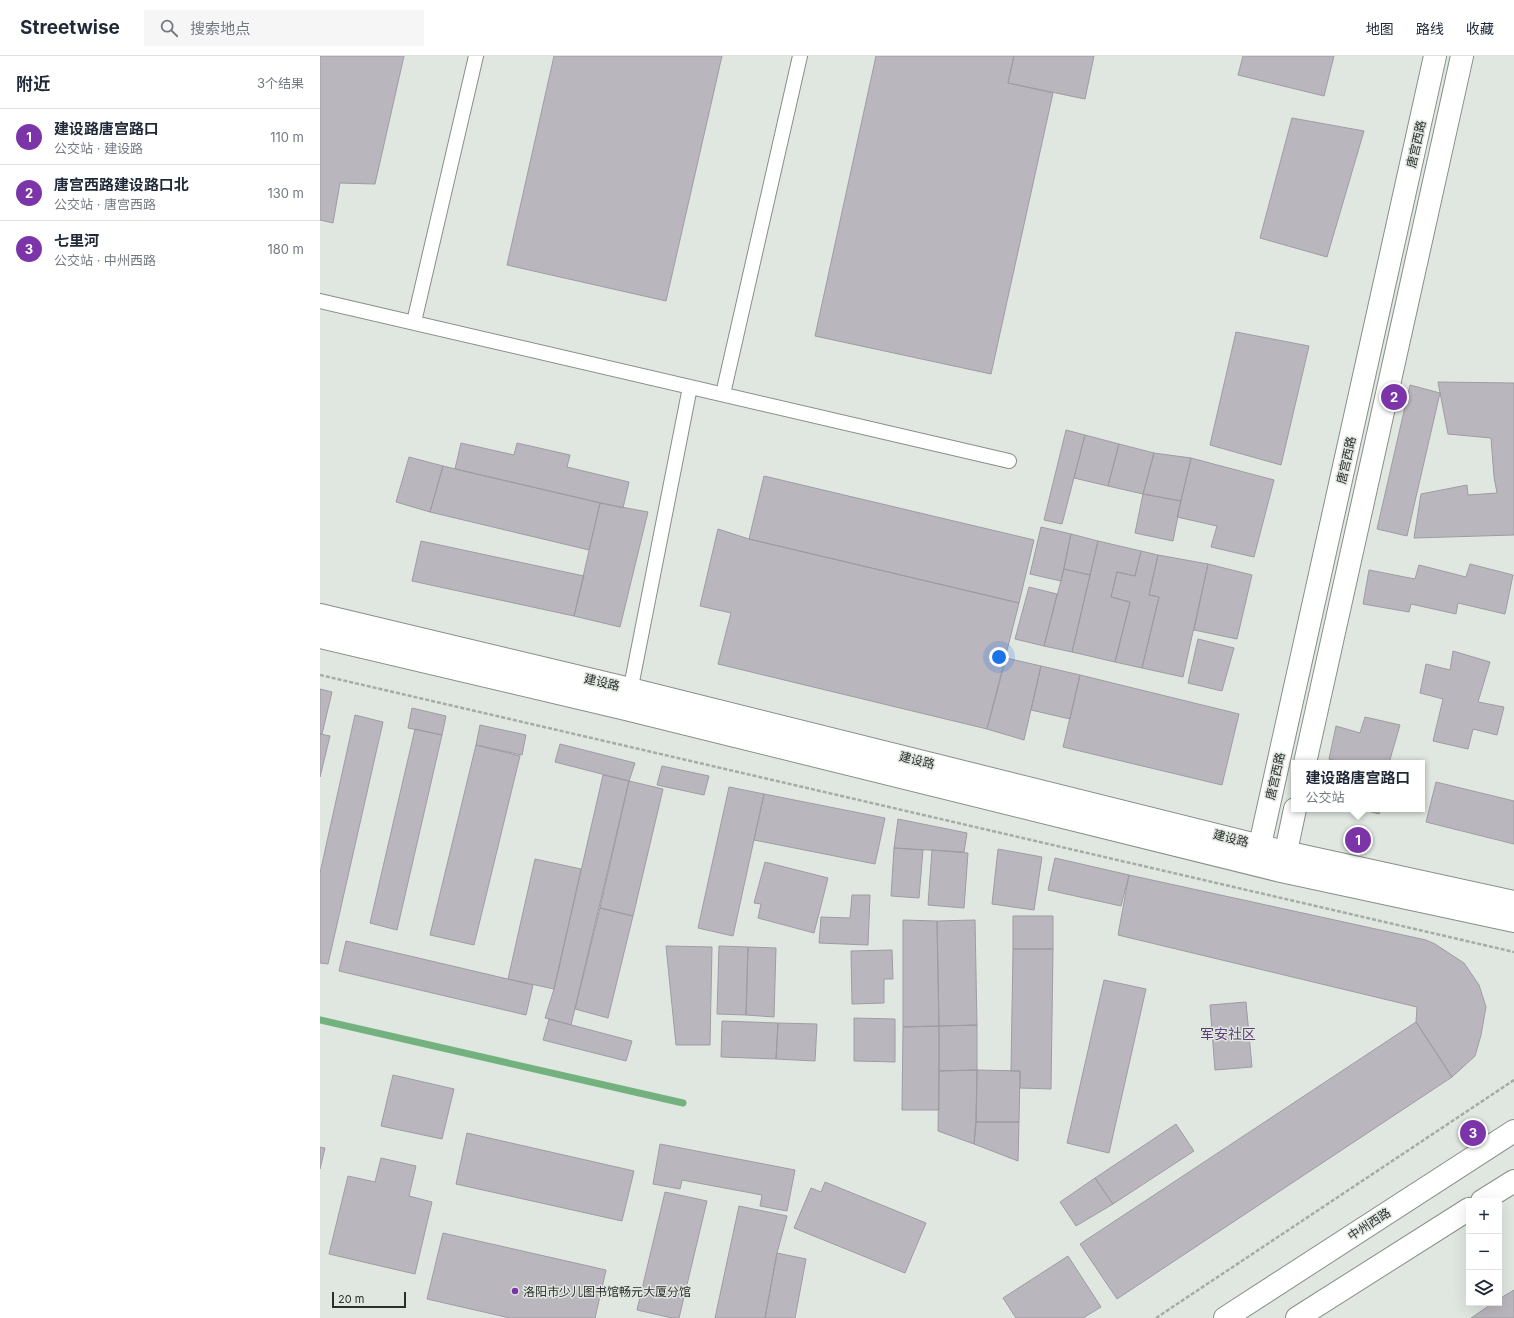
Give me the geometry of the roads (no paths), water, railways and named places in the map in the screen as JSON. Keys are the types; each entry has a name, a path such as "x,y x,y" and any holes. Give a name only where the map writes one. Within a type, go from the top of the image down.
{"street":[{"name":"唐宫西路","path":"1258,855 1435,56"},
{"path":"1306,760 1462,56"},
{"name":"建设路","path":"320,615 628,699 1283,861 1514,921"},
{"name":"建设路","path":"320,637 628,699"},
{"path":"1283,861 1294,812"},
{"name":"建设路","path":"1283,861 1514,902"},
{"name":"中州西路","path":"1225,1318 1514,1131"},
{"path":"1487,1198 1514,1181"},
{"path":"1297,1318 1466,1211"}],"lane":[{"path":"414,322 476,56"},
{"path":"723,394 800,56"},
{"path":"320,301 1008,460"},
{"path":"628,699 690,387"}],"waterway":[{"path":"320,1020 683,1103"}],"place":[{"name":"唐宫西路建设路口北","path":"1394,397"},
{"name":"建设路唐宫路口","path":"1358,840"},
{"name":"七里河","path":"1473,1133"},
{"name":"洛阳市少儿图书馆畅元大厦分馆","path":"515,1291"}],"district":[{"name":"军安社区","path":"1228,1033"}]}
